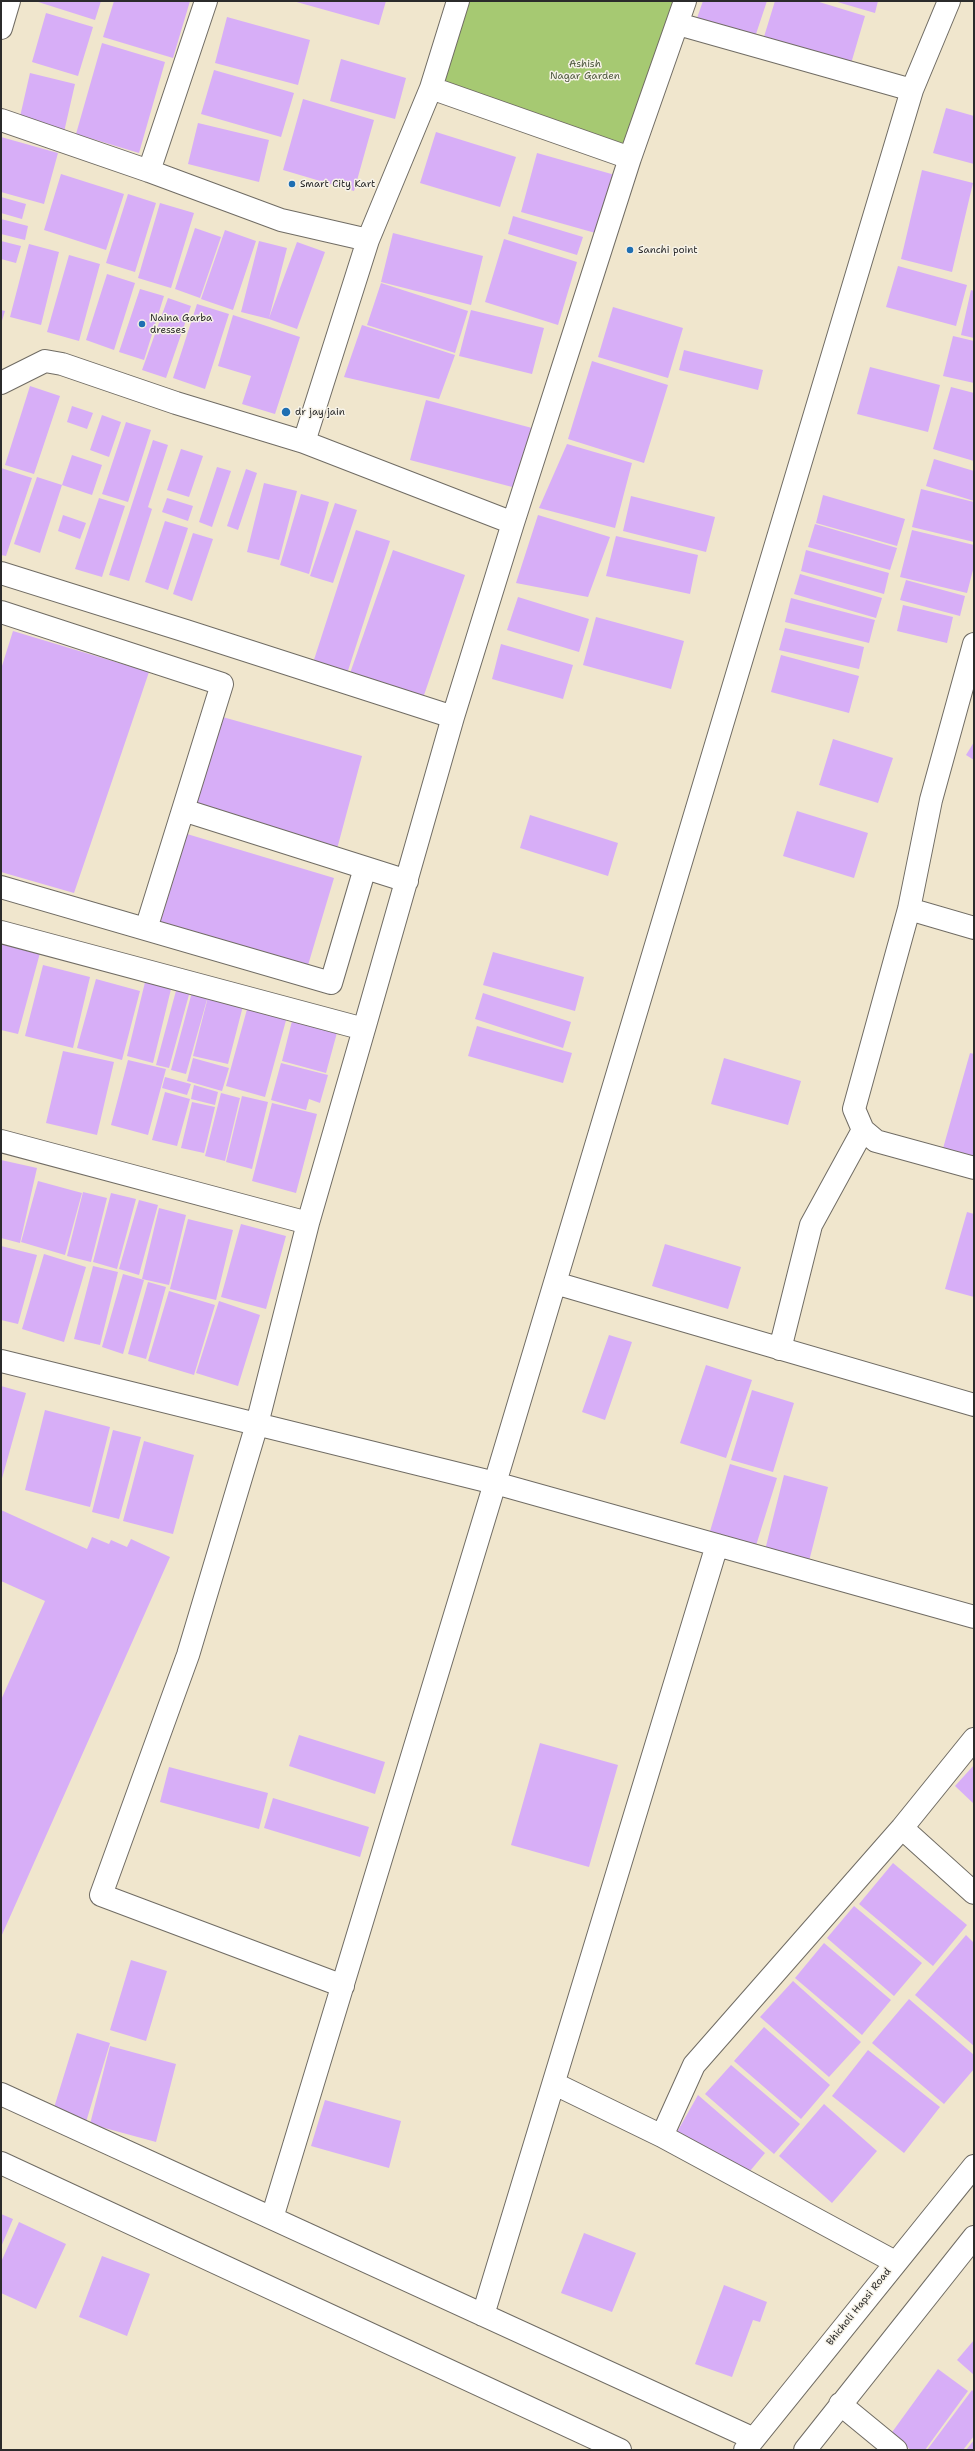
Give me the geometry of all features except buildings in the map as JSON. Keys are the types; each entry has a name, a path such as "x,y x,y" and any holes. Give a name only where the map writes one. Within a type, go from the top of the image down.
{"street":[{"path":"1,28 9,1"},
{"path":"149,171 206,1"},
{"path":"304,442 368,240 431,88 458,1"},
{"path":"343,1986 101,1895 188,1655 257,1424 308,1223 453,717 630,158 685,1"},
{"path":"272,2218 495,1483 912,90 949,1"},
{"path":"678,24 912,90"},
{"path":"431,88 630,158"},
{"path":"1,120 149,171 281,220 368,240"},
{"path":"1,383 45,361 62,364 176,403 304,442 514,523"},
{"path":"1,573 186,630 453,717"},
{"path":"1,612 222,684 146,929"},
{"path":"974,644 931,800 909,909 854,1109 863,1130 876,1141 974,1168"},
{"path":"183,810 407,881"},
{"path":"1,887 331,983 365,868"},
{"path":"909,909 974,928"},
{"path":"1,932 364,1029"},
{"path":"780,1349 811,1225 863,1130"},
{"path":"1,1141 308,1223"},
{"path":"555,1283 974,1405"},
{"path":"1,1361 495,1483 974,1617"},
{"path":"483,2315 555,2084 717,1545"},
{"path":"662,2136 694,2065 902,1828 974,1739"},
{"path":"902,1828 974,1892"},
{"path":"555,2084 662,2136 896,2262"},
{"path":"1,2094 483,2315 750,2444"},
{"path":"1,2163 620,2450"},
{"name":"Bhicholi Hapsi Road","path":"750,2444 974,2166"},
{"path":"804,2450 974,2238"},
{"path":"840,2404 896,2450"}],"green space":[{"name":"Ashish Nagar Garden","path":"458,1 680,1 630,158 431,88"}],"place":[{"name":"Smart City Kart","path":"292,184"},
{"name":"Sanchi point","path":"630,250"},
{"name":"Naina Garba dresses","path":"142,324"},
{"name":"dr jay jain","path":"286,412"}]}
